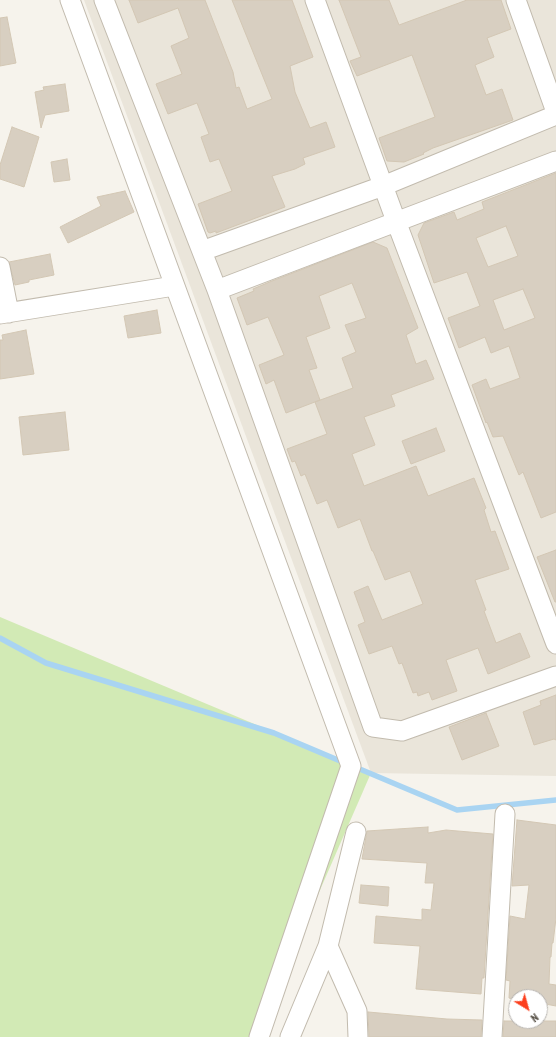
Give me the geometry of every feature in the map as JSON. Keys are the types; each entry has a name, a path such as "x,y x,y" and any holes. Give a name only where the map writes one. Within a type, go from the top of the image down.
{"street":[{"path":"70,0 351,766 258,1037"},
{"path":"104,0 217,290 373,727 402,731 556,676"},
{"path":"314,0 556,644"},
{"path":"516,0 556,112"},
{"path":"202,250 383,186 556,115"},
{"path":"217,290 556,161"},
{"path":"0,268 4,314 174,286"},
{"path":"492,1037 505,814"},
{"path":"290,1037 328,946 356,832"},
{"path":"328,946 357,1011 358,1037"}],"shaded area":[{"path":"84,0 556,0 556,776 371,773"}],"green space":[{"path":"0,617 371,773 256,1037 0,1037"}],"building":[{"path":"129,0 205,0 233,72 236,88 239,87 247,109 272,99 232,0 292,0 313,57 290,66 295,92 310,128 326,122 335,147 303,158 305,164 295,169 272,176 285,207 216,233 216,231 210,233 208,232 198,204 232,191 219,159 210,162 201,137 209,134 197,103 168,114 156,84 182,74 171,46 189,38 178,8 138,23"},
{"path":"339,0 389,0 399,25 467,0 501,0 511,29 487,38 494,57 475,65 486,95 502,89 513,120 433,148 423,153 424,154 404,162 387,161 379,138 435,117 412,55 357,76 350,61 361,57"},
{"path":"7,17 16,63 0,66 0,18"},
{"path":"65,84 69,111 45,115 41,128 35,92 44,90 43,87"},
{"path":"12,127 39,137 24,187 0,179 0,165"},
{"path":"67,159 70,180 54,182 51,162"},
{"path":"556,173 556,512 541,518 523,472 519,475 503,436 493,437 487,422 486,423 472,385 486,379 490,389 520,378 509,346 491,353 485,337 459,348 448,318 480,306 467,272 434,283 418,235 424,223 454,212 457,220 484,209 482,202","holes":["506,226 518,256 488,267 476,238","523,289 535,318 504,330 493,300"]},
{"path":"125,191 134,212 68,243 60,227 101,206 97,197"},
{"path":"373,242 387,248 418,328 406,335 416,364 426,360 434,379 391,395 395,406 364,417 375,445 352,454 364,486 416,466 428,496 474,478 486,508 484,510 491,532 495,531 509,569 475,580 486,610 484,611 496,643 520,633 530,657 488,674 478,648 446,660 457,691 432,700 429,692 418,696 417,692 413,693 402,663 399,664 392,646 369,654 358,625 365,622 354,592 368,586 382,620 423,604 410,571 385,580 360,519 338,528 327,500 317,504 305,474 301,476 295,461 292,462 287,449 327,434 315,402 353,388 342,358 356,352 345,325 366,318 352,283 319,296 330,328 306,337 317,368 309,370 320,400 286,413 274,380 266,384 259,365 284,355 268,317 247,325 237,298 272,281"},
{"path":"50,254 54,275 29,280 29,282 15,285 9,262"},
{"path":"157,310 161,333 128,338 124,316"},
{"path":"26,330 34,374 0,379 0,340 3,340 2,335"},
{"path":"65,412 69,450 23,455 19,417"},
{"path":"436,428 445,451 411,464 402,441"},
{"path":"556,550 556,602 555,602 537,557"},
{"path":"556,695 556,740 554,739 534,745 523,712 541,705 540,701"},
{"path":"486,713 499,746 462,760 449,727"},
{"path":"517,820 556,825 556,918 550,957 549,984 556,985 556,1006 548,1004 548,989 510,989 510,981 506,980 510,916 525,919 529,885 512,886"},
{"path":"428,827 428,833 446,830 493,834 484,978 482,978 481,994 416,989 420,946 374,943 376,916 422,920 422,909 431,910 434,883 425,883 427,863 362,859 367,831"},
{"path":"361,885 389,887 388,906 359,903"},
{"path":"368,1012 447,1019 482,1020 481,1037 369,1037"},
{"path":"504,1021 508,1021 508,1029 548,1029 548,1021 556,1021 556,1037 503,1037"}],"waterway":[{"path":"0,638 46,663 274,733 345,763"},
{"path":"355,767 457,810 556,800"}]}
